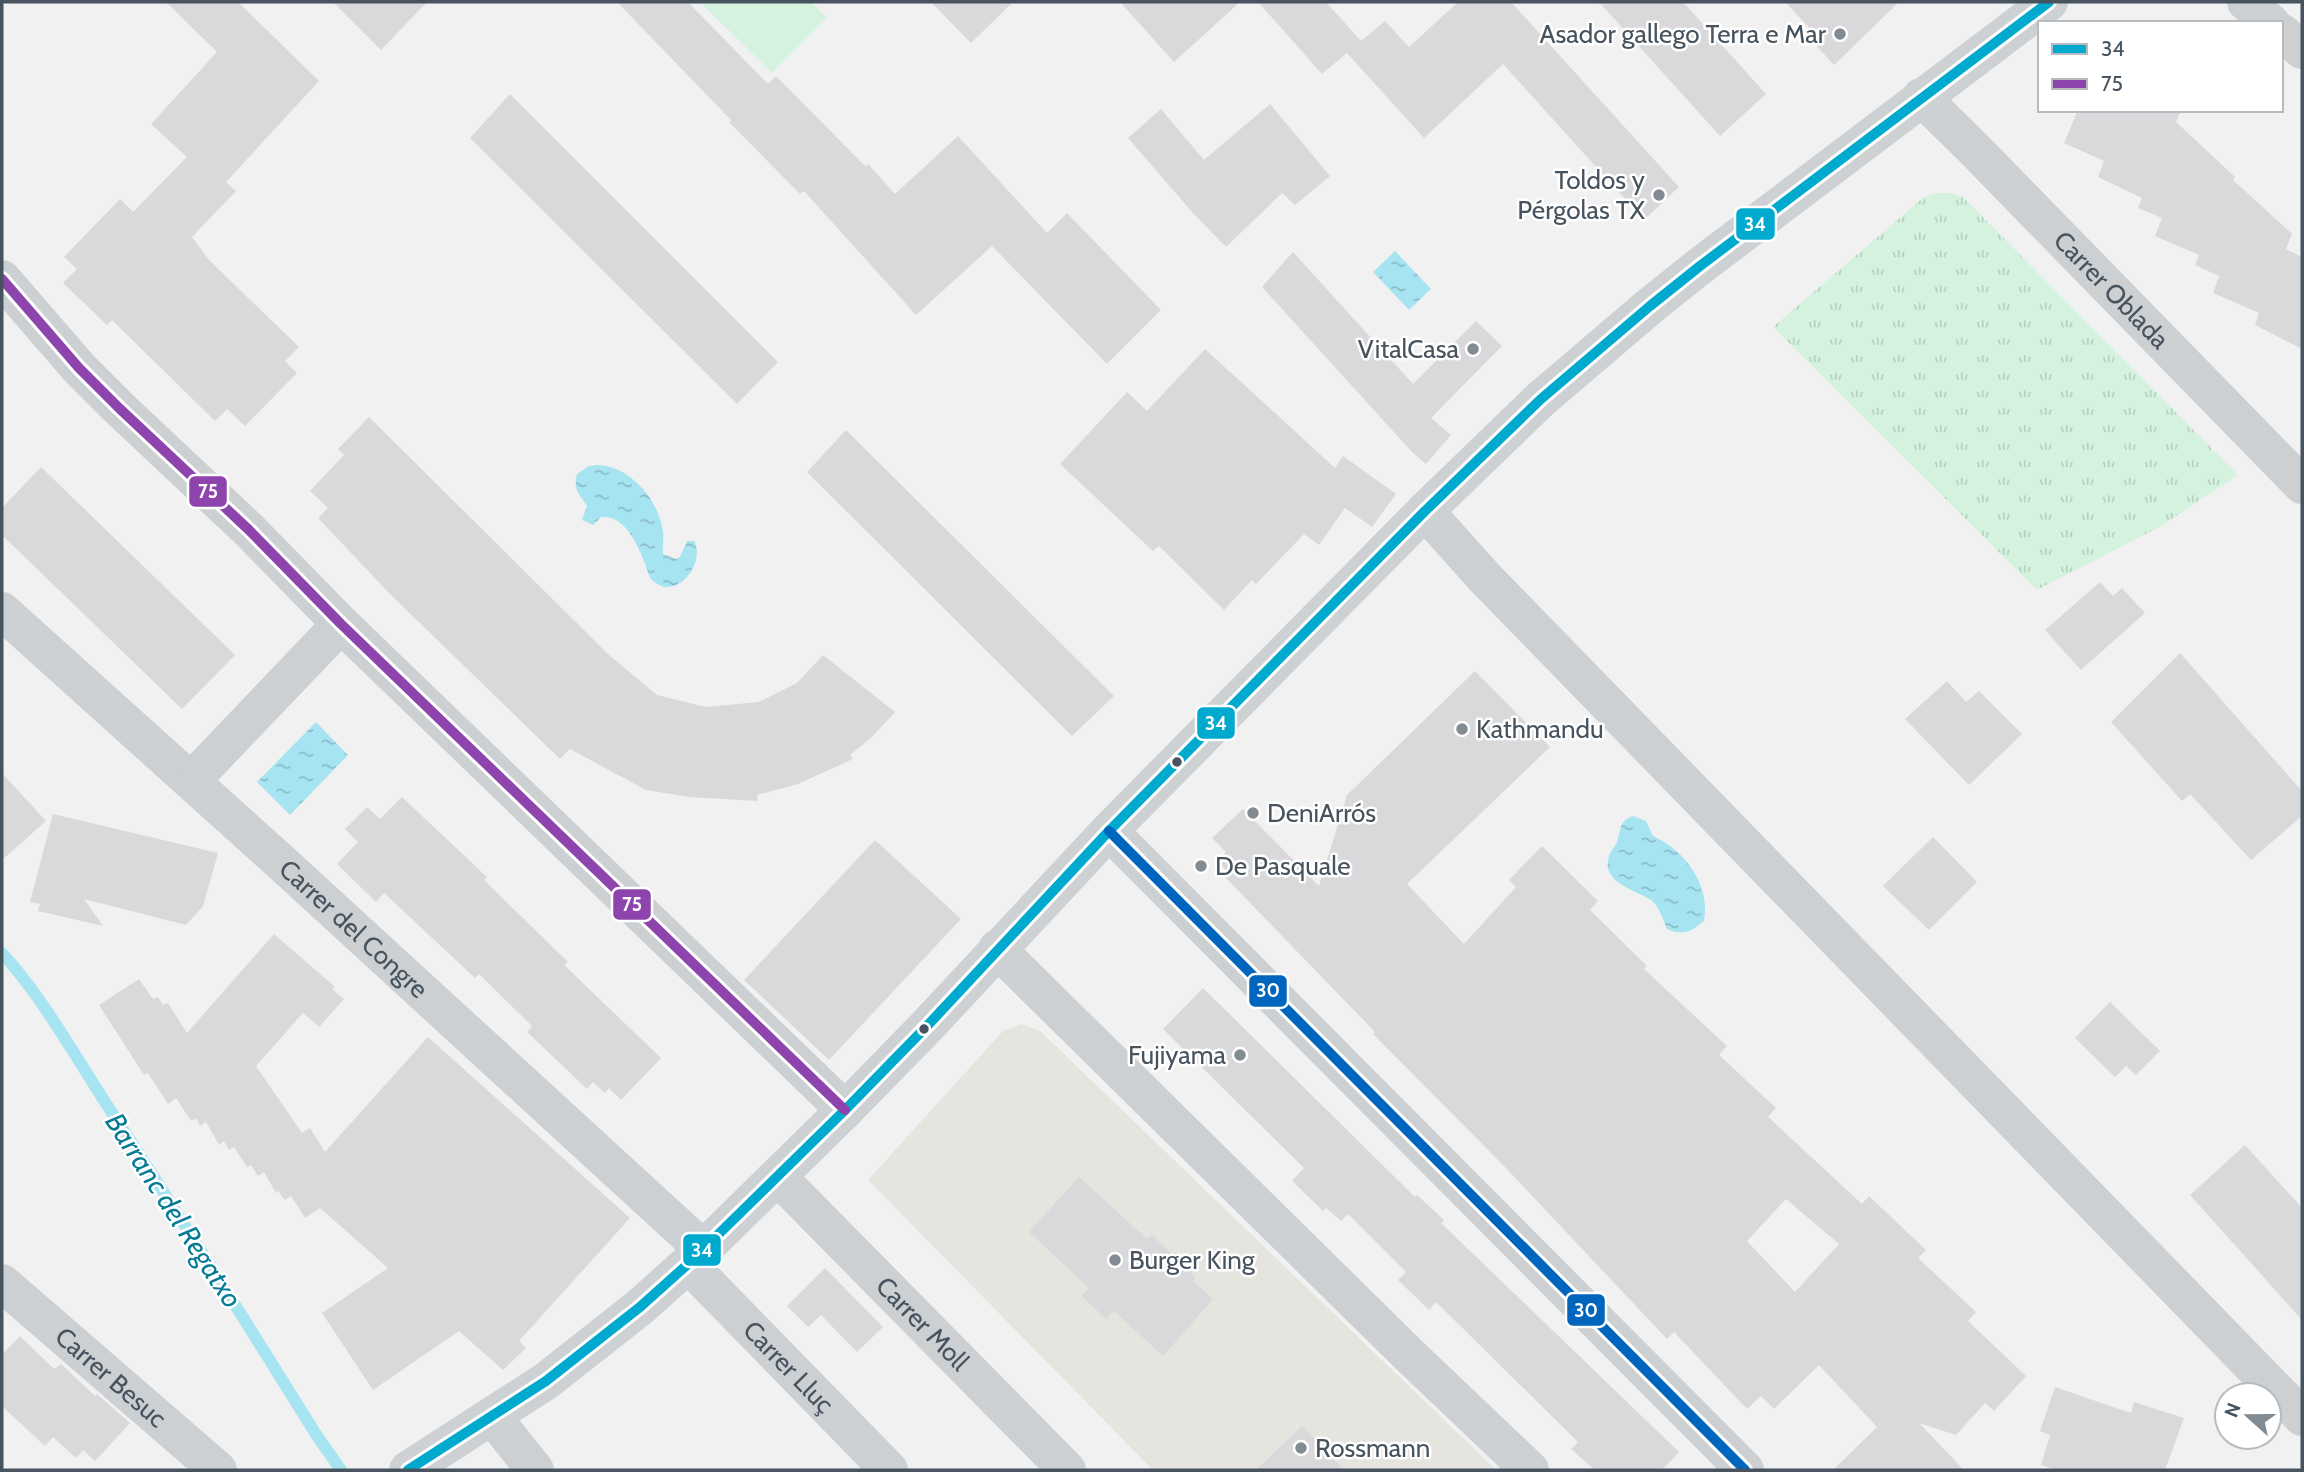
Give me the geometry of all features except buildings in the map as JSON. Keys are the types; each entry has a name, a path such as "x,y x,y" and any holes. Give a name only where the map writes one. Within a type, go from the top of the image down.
{"main road":[{"path":"408,1470 546,1381 593,1345 696,1256 927,1026 1109,831 1425,511 1541,399 1640,313 2049,2"}],"street":[{"path":"2246,2 2269,21"},
{"path":"2283,34 2302,50"},
{"name":"Carrer Oblada","path":"1921,97 2302,485"},
{"path":"2,279 79,368 845,1110"},
{"path":"1425,511 1495,588 2302,1417"},
{"name":"Carrer del Congre","path":"2,611 191,781 696,1256"},
{"path":"191,781 341,624"},
{"path":"1109,831 1745,1470"},
{"path":"997,949 1408,1354 1530,1470"},
{"name":"Carrer Moll","path":"778,1177 1068,1470"},
{"name":"Carrer Lluç","path":"696,1256 889,1470"},
{"name":"Carrer Besuc","path":"2,1283 218,1470"},
{"path":"492,1416 534,1470"}],"shaded area":[{"path":"1021,1024 1040,1031 1496,1470 1153,1470 868,1180 1003,1031"}],"green space":[{"path":"700,2 811,2 827,18 772,73"},
{"path":"1951,193 1963,197 2238,475 2159,527 2037,590 1773,327 1925,196"}],"water":[{"path":"1395,251 1431,289 1409,310 1373,272"},
{"path":"596,465 620,471 641,486 656,508 660,520 663,554 676,559 680,557 687,541 694,541 697,550 693,569 680,583 671,587 662,586 652,580 635,541 617,521 601,517 593,525 582,520 587,506 576,488 577,474"},
{"path":"316,722 348,755 290,815 257,782"},
{"path":"1633,816 1646,821 1653,836 1665,842 1685,860 1699,882 1705,908 1704,921 1691,930 1678,932 1667,929 1651,900 1621,884 1610,872 1610,852 1617,842 1621,826"}],"waterway":[{"name":"Barranc del Regatxo","path":"2,953 57,1026 341,1470"}],"transit line":[{"name":"34","path":"408,1470 546,1381 640,1307 688,1264 927,1026 1109,831 1425,511 1541,399 1700,266 2049,2"},
{"name":"75","path":"2,279 79,368 119,408 249,530 341,624 845,1110"},
{"name":"30","path":"1109,831 1745,1470"}],"place":[{"name":"Asador gallego Terra e Mar","path":"1840,34"},
{"name":"Toldos y Pérgolas TX","path":"1659,195"},
{"name":"VitalCasa","path":"1473,349"},
{"name":"Kathmandu","path":"1462,729"},
{"name":"DeniArrós","path":"1253,813"},
{"name":"De Pasquale","path":"1201,866"},
{"name":"Fujiyama","path":"1240,1055"},
{"name":"Burger King","path":"1115,1260"},
{"name":"Rossmann","path":"1301,1448"}]}
